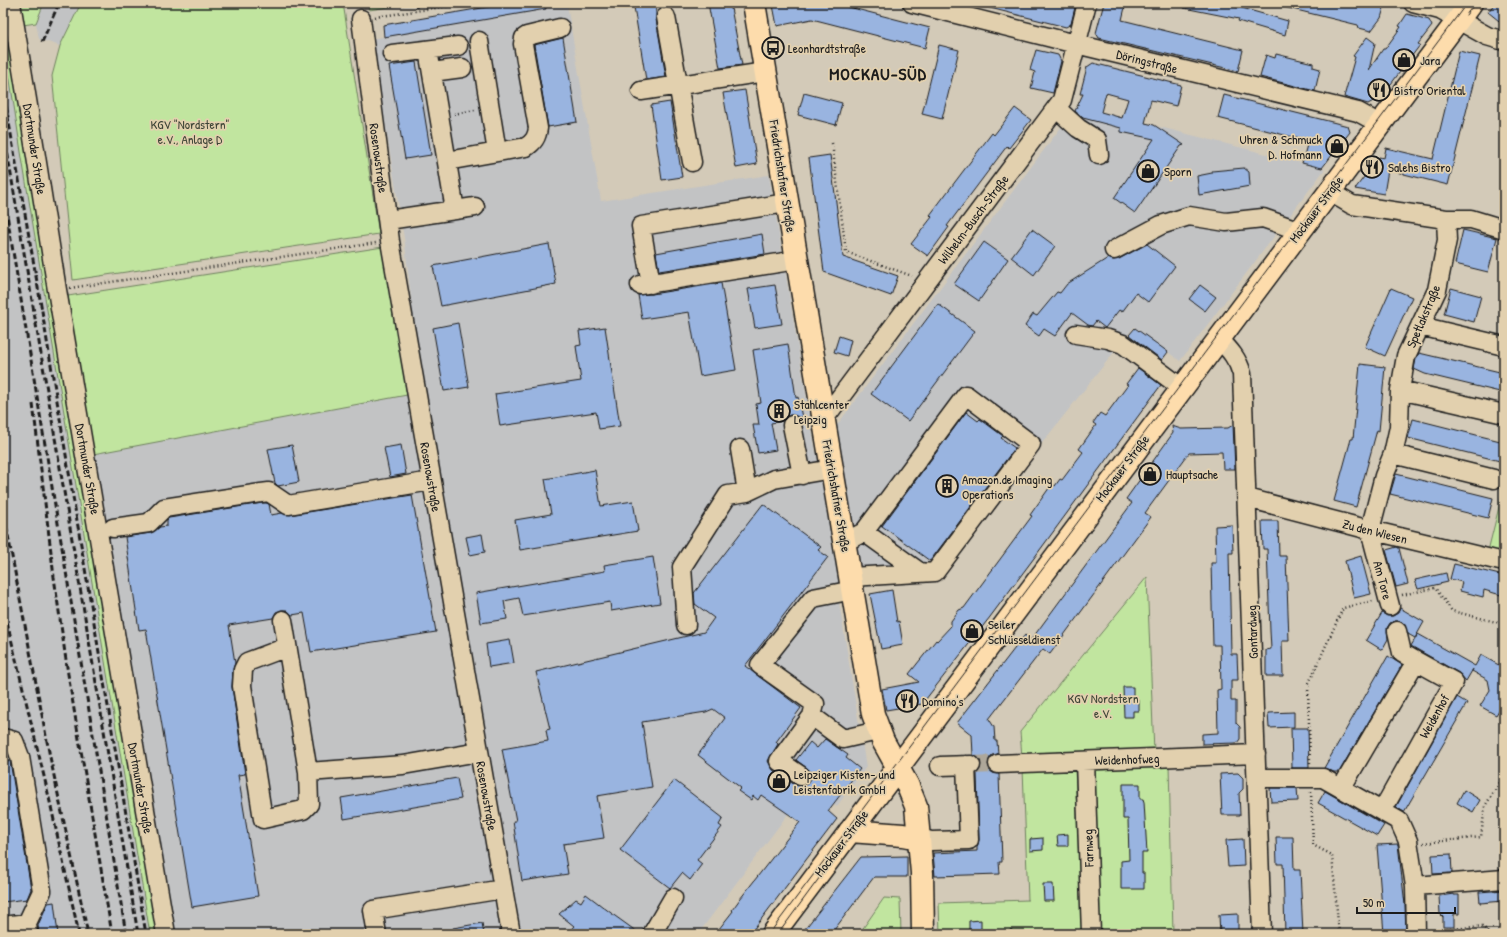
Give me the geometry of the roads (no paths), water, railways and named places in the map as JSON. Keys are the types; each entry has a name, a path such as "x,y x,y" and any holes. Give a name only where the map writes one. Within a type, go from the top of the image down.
{"main road":[{"name":"Friedrichshafner Straße","path":"754,3 873,714 878,731 898,766 916,806 919,838 923,934"},
{"name":"Mockauer Straße","path":"772,934 1465,11"},
{"path":"850,831 903,835 919,838"}],"street":[{"name":"Dortmunder Straße","path":"11,3 57,290 166,934"},
{"name":"Döringstraße","path":"912,3 1358,112 1380,124"},
{"name":"Wilhelm-Busch-Straße","path":"824,419 1062,100 1087,3"},
{"path":"1413,3 1440,10 1465,11 1487,36 1504,41"},
{"path":"666,17 692,162"},
{"name":"Rosenowstraße","path":"361,19 390,241 511,934"},
{"path":"447,161 526,147 532,144 536,137 538,128 523,44 524,38 560,28"},
{"path":"479,41 497,152"},
{"path":"392,54 458,46"},
{"path":"428,50 455,210"},
{"path":"432,72 462,68"},
{"path":"642,92 766,72"},
{"path":"1056,108 1078,128 1097,140 1099,155"},
{"path":"1330,192 1352,205 1446,219 1470,219 1504,229"},
{"path":"787,203 641,226 645,285 797,260"},
{"path":"388,220 475,207"},
{"path":"1114,250 1161,225 1189,216 1226,222 1264,218 1300,231"},
{"name":"Spetlakstraße","path":"1370,530 1384,476 1393,454 1399,427 1400,390 1406,356 1437,290 1447,240 1446,219"},
{"path":"1420,326 1504,346"},
{"path":"1076,334 1108,339 1123,344 1182,388"},
{"name":"Gontardweg","path":"1219,339 1239,363 1242,374 1262,934"},
{"path":"1400,390 1504,414"},
{"path":"801,776 779,760 812,716 814,704 760,665 813,598 852,583 935,572 1031,444 966,395 864,532 845,542"},
{"path":"792,425 802,474"},
{"path":"740,449 746,492"},
{"path":"1393,454 1494,479"},
{"path":"686,625 682,567 728,494 746,492 774,479 832,469"},
{"path":"113,528 149,523 164,508 261,493 269,492 288,505 431,481"},
{"name":"Zu den Wiesen","path":"1247,498 1370,530 1504,562"},
{"name":"Am Tore","path":"1370,530 1389,602"},
{"path":"864,532 921,573"},
{"path":"283,620 308,772 309,804 304,810 263,819 242,686 243,670 247,662 287,647"},
{"path":"1342,787 1416,661 1402,653 1397,631"},
{"name":"Weidenhof","path":"1382,811 1454,682 1416,661"},
{"path":"812,716 842,739 878,731"},
{"path":"3,738 14,741 20,757 42,891 28,929 3,926"},
{"path":"308,772 403,765 479,752"},
{"name":"Weidenhofweg","path":"998,764 1256,754"},
{"name":"Farnweg","path":"1085,761 1091,934"},
{"path":"919,838 931,841 969,840 968,765 940,766"},
{"path":"1257,778 1324,778 1399,821 1408,844 1415,886 1416,933"},
{"path":"1415,886 1504,879"},
{"path":"377,934 373,910 503,889"},
{"path":"652,934 673,898"}],"tunnel":[{"path":"971,765 998,764"}],"tram line":[{"path":"769,934 1467,3"},
{"path":"1466,15 1475,3"},
{"path":"778,934 862,820"}],"railway":[{"path":"42,42 59,3"},
{"path":"3,89 40,299 146,934"},
{"path":"3,127 138,934"},
{"path":"3,191 126,934"},
{"path":"33,404 54,577 68,674 112,934"},
{"path":"3,509 50,757 88,934"},
{"path":"3,605 48,793 79,934"}],"place":[{"name":"Leonhardtstraße","path":"773,48"},
{"name":"Jara","path":"1404,60"},
{"name":"Bistro Oriental","path":"1379,90"},
{"name":"Uhren & Schmuck D. Hofmann","path":"1337,146"},
{"name":"Salehs Bistro","path":"1372,167"},
{"name":"Sporn","path":"1148,171"},
{"name":"Stahlcenter Leipzig","path":"779,411"},
{"name":"Hauptsache","path":"1150,474"},
{"name":"Amazon.de Imaging Operations","path":"947,486"},
{"name":"Seiler Schlüsseldienst","path":"972,631"},
{"name":"Domino's","path":"907,701"},
{"name":"Leipziger Kisten- und Leistenfabrik GmbH","path":"779,781"}],"district":[{"name":"MOCKAU-SÜD","path":"878,73"}],"park label":[{"name":"KGV \"Nordstern\" e.V., Anlage D","path":"190,132"},
{"name":"KGV Nordstern e.V.","path":"1103,706"}]}
